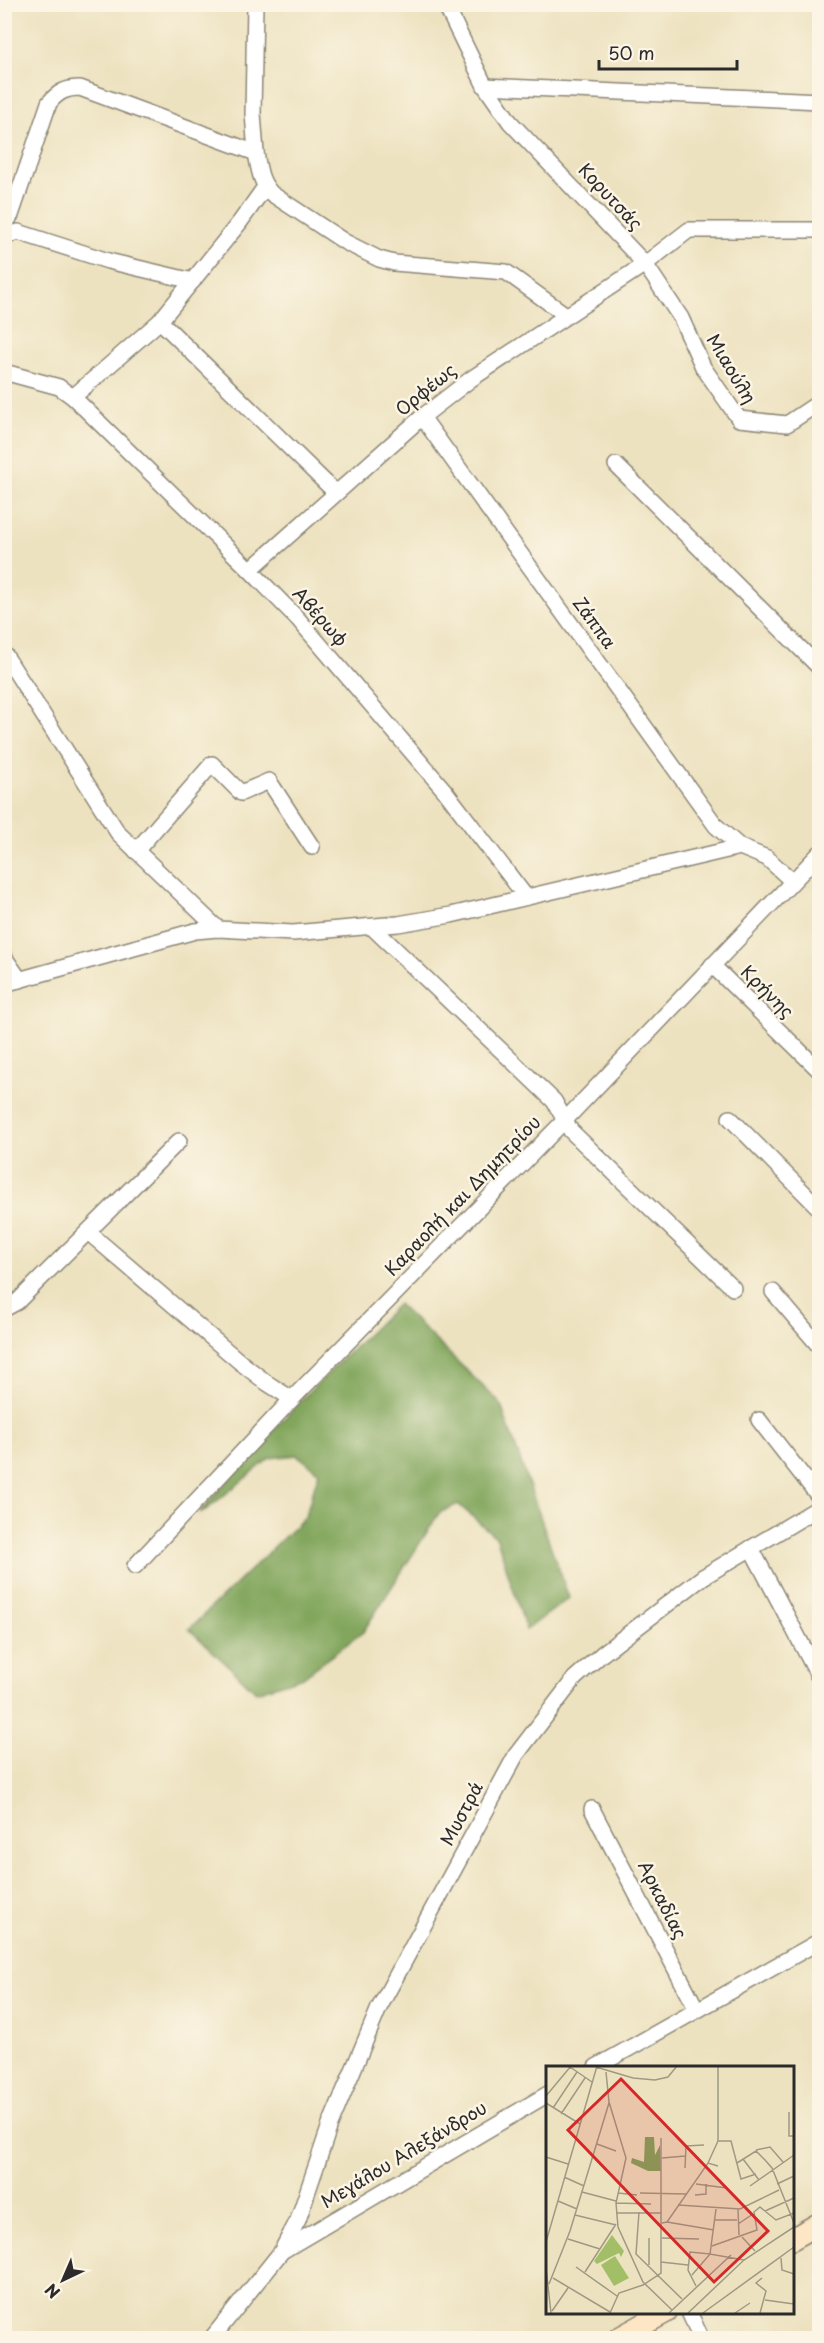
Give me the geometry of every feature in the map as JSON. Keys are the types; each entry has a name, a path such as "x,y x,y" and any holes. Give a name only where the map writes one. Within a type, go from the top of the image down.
{"main road":[{"path":"794,2238 819,2223"},
{"path":"619,2338 664,2313"}],"street":[{"path":"255,4 253,113 256,153 265,187 287,205 345,242 379,259 394,263 506,272 566,315"},
{"name":"Κορυτσάς","path":"445,4 485,86 503,113 645,264"},
{"path":"485,86 819,101"},
{"path":"4,226 11,215 50,103 56,94 68,88 80,88 256,153"},
{"path":"73,397 160,321 240,222 265,187"},
{"path":"645,264 689,230 819,230"},
{"path":"4,237 18,232 108,261 193,281"},
{"name":"Ορφέως","path":"250,570 422,417 471,379 645,264"},
{"name":"Μιαούλη","path":"645,264 666,292 681,318 703,367 739,419 787,424 819,402"},
{"path":"160,321 336,493"},
{"name":"Αβέρωφ","path":"4,372 59,387 73,397 250,570 298,619 394,729 526,897"},
{"name":"Ζάππα","path":"422,417 716,826 740,847 767,858 792,881"},
{"path":"616,465 819,668"},
{"path":"5,655 118,834 218,929"},
{"path":"136,851 212,764 241,793 269,781 312,847"},
{"path":"4,984 195,931 218,929 294,933 372,927 451,915 740,847"},
{"name":"Καραολή και Δημητρίου","path":"135,1566 292,1399 566,1119 819,853"},
{"path":"372,927 554,1101 571,1131 733,1288"},
{"path":"4,957 20,980"},
{"name":"Κρήνης","path":"712,965 819,1071"},
{"path":"730,1118 819,1209"},
{"path":"4,1309 17,1302 179,1141"},
{"path":"88,1232 240,1362 292,1399"},
{"path":"773,1292 819,1347"},
{"path":"759,1420 819,1498"},
{"name":"Μυστρά","path":"281,2252 298,2220 330,2125 379,2008 516,1755 575,1678 602,1654 678,1595 819,1507"},
{"path":"751,1548 819,1679"},
{"name":"Αρκαδίας","path":"592,1809 697,2010"},
{"path":"598,2066 819,1941"},
{"name":"Μεγάλου Αλεξάνδρου","path":"281,2252 546,2095"},
{"path":"212,2338 281,2252"},
{"path":"689,2313 701,2338"}],"green space":[{"path":"398,1304 500,1403 569,1598 526,1630 497,1538 458,1504 439,1513 363,1632 303,1677 256,1692 189,1629 305,1517 319,1472 297,1455 270,1458 199,1513 300,1401"}]}
